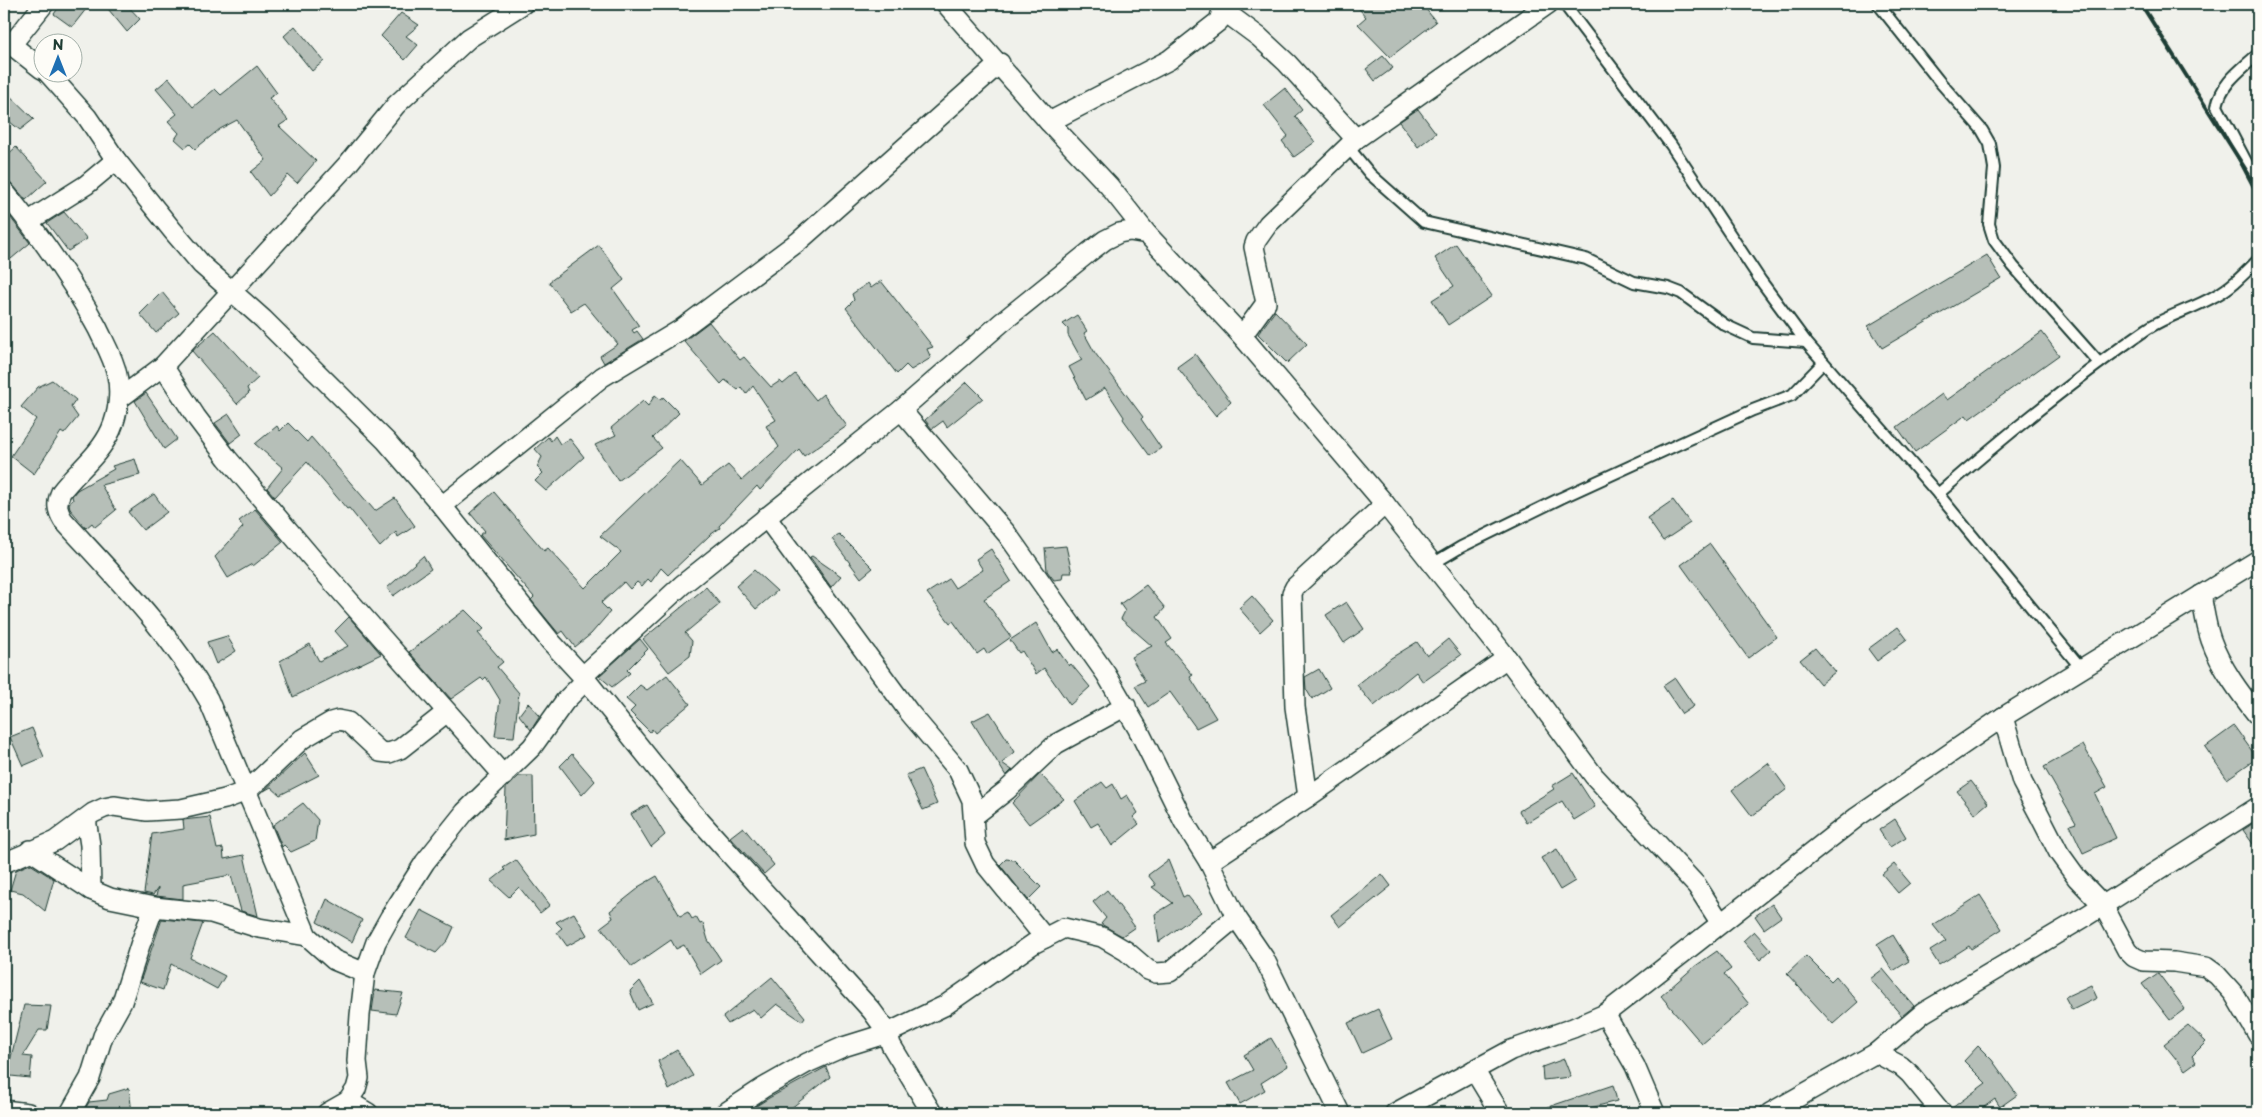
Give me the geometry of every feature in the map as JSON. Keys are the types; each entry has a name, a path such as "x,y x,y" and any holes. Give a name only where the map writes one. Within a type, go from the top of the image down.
{"street":[{"path":"32,61 8,41 44,4"},
{"path":"119,399 163,366 229,291 347,165 396,105 469,38 523,4"},
{"path":"946,4 1000,63 1049,122 1109,186 1147,234 1242,336 1385,504 1508,658 1594,776 1697,886 1720,922"},
{"path":"1242,336 1266,303 1255,257 1256,241 1268,224 1292,198 1352,143 1548,4"},
{"path":"1049,122 1169,60 1214,26 1224,7 1288,63 1352,143"},
{"path":"442,506 602,377 680,330 799,241 1000,63"},
{"path":"56,82 87,117 116,160 172,232 229,291 263,319 386,441 442,506 550,642 584,679 691,811 872,1011 888,1033 891,1046 932,1113"},
{"path":"29,221 86,185 116,160"},
{"path":"4,191 29,221 79,297 109,351 117,374 119,399 111,430 100,450 61,492 58,501 59,512 162,631 187,664 208,698 307,936 334,960 365,973"},
{"path":"327,1113 348,1101 356,1089 359,1078 357,1061 365,973 376,942 425,862 465,812 504,776 548,727 565,701 584,679 682,585 901,410 1001,324 1105,240 1127,231 1147,234"},
{"path":"163,366 196,417 227,458 504,776"},
{"path":"901,410 1007,534 1086,643 1126,706 1184,822 1209,862 1236,917 1264,958 1340,1113"},
{"path":"1308,797 1295,707 1292,593 1296,587 1385,504"},
{"path":"766,517 909,712 958,770 969,790 975,815 974,836 978,851 985,864 1045,938"},
{"path":"1396,1113 1512,1050 1573,1028 1605,1014 1720,922 1857,817 2003,717 2258,560"},
{"path":"2201,594 2214,648 2229,676 2258,716"},
{"path":"1209,862 1308,797 1508,658"},
{"path":"975,815 1007,790 1056,744 1126,706"},
{"path":"4,863 30,850 55,841 104,808 114,806 147,811 181,809 247,792 302,739 330,722 338,720 348,722 380,752 388,754 400,749 447,712"},
{"path":"2003,717 2022,782 2038,814 2068,865 2103,905 2123,944 2136,958 2203,966 2218,975 2234,994 2258,1035"},
{"path":"1770,1113 1876,1053 1923,1013 2103,905 2258,807"},
{"path":"86,819 90,844 91,890"},
{"path":"30,850 91,890 110,898 154,907 211,913 259,928 307,936"},
{"path":"70,1113 90,1078 103,1036 122,1002 154,907"},
{"path":"725,1113 756,1092 807,1063 843,1047 888,1033 944,1006 1045,938 1064,928 1094,935 1126,951 1148,970 1156,973 1170,972 1236,917"},
{"path":"1605,1014 1635,1066 1655,1113"},
{"path":"1876,1053 1901,1066 1910,1074 1942,1113"},
{"path":"1474,1070 1500,1113"},
{"path":"348,1101 368,1113"},
{"path":"4,1110 28,1113"}],"lane":[{"path":"1564,4 1671,145 1761,281 1806,342 1938,494 2081,668"},
{"path":"1878,4 1938,81 1982,130 1990,144 1994,168 1990,224 1994,240 2013,266 2099,363"},
{"path":"2258,54 2230,79 2219,97 2217,106 2258,184"},
{"path":"1352,143 1370,174 1424,222 1586,259 1634,282 1681,293 1725,325 1753,338 1806,342"},
{"path":"1938,494 2036,410 2099,363 2158,322 2217,295 2244,274 2258,260"},
{"path":"1434,563 1461,547 1544,505 1753,410 1792,395 1823,363"}],"building":[{"path":"61,4 90,4 72,27 54,14"},
{"path":"104,4 126,4 140,19 127,32"},
{"path":"1355,4 1422,4 1436,22 1390,57 1358,24 1366,17"},
{"path":"401,13 419,25 406,36 418,45 405,60 381,36"},
{"path":"295,26 324,61 312,71 284,36"},
{"path":"1383,56 1393,68 1375,81 1366,69"},
{"path":"257,66 277,93 269,98 288,120 279,126 316,161 297,183 288,175 269,196 251,172 266,160 237,120 220,129 195,149 190,144 185,148 175,139 179,133 168,121 177,114 156,89 169,78 193,107 215,89 221,95"},
{"path":"1285,88 1302,110 1295,116 1315,142 1294,157 1282,141 1288,136 1264,105"},
{"path":"4,90 34,119 20,130 4,117"},
{"path":"1418,109 1436,133 1418,147 1399,122"},
{"path":"16,147 47,181 26,200 4,175 4,158"},
{"path":"4,209 30,243 11,259 4,252"},
{"path":"64,212 87,239 68,251 47,223"},
{"path":"1456,244 1492,296 1448,325 1432,300 1454,286 1435,258"},
{"path":"599,245 624,280 613,289 639,326 632,330 634,333 637,331 643,339 604,363 600,356 618,344 584,303 571,311 549,282"},
{"path":"1987,255 2001,278 1882,348 1868,326"},
{"path":"881,281 933,347 927,349 931,358 911,370 906,365 897,374 846,308 854,300 852,294 868,283 871,288"},
{"path":"162,292 179,313 156,333 140,314"},
{"path":"1275,311 1307,344 1287,363 1258,334"},
{"path":"1077,315 1087,331 1084,333 1095,353 1143,417 1141,419 1161,448 1150,456 1123,419 1124,417 1105,388 1086,400 1069,367 1082,360 1068,335 1068,329 1063,324"},
{"path":"709,322 740,360 744,357 771,387 780,381 783,384 795,374 816,400 823,394 847,426 804,456 799,449 760,490 757,486 719,526 720,528 710,535 668,575 661,568 651,582 648,579 642,586 637,582 630,589 624,582 601,603 610,612 591,634 575,647 563,631 559,634 531,600 534,597 480,535 485,531 470,513 494,492 544,551 548,548 585,588 621,552 600,536 680,460 702,485 728,465 742,480 779,447 766,426 776,420 753,386 746,394 741,387 738,390 725,380 721,384 684,341"},
{"path":"215,331 258,378 247,388 249,393 237,404 192,351"},
{"path":"2042,332 2059,355 1969,419 1966,415 1915,452 1897,427 1942,394 1947,400"},
{"path":"1195,354 1231,402 1216,416 1177,367"},
{"path":"52,380 76,400 71,407 78,417 64,434 61,432 34,474 11,456 36,419 21,407 38,387"},
{"path":"967,382 983,398 947,427 943,421 932,429 925,420"},
{"path":"146,393 177,439 164,449 135,401"},
{"path":"655,395 661,400 663,397 679,413 653,438 662,448 618,481 595,445 616,435 611,428 643,401 648,406"},
{"path":"229,414 242,434 230,443 215,423"},
{"path":"288,423 307,442 311,437 375,511 395,498 415,526 398,537 396,532 380,547 349,508 347,509 307,462 275,497 267,488 283,468 255,444 277,426 280,431"},
{"path":"555,436 560,444 570,439 584,457 546,491 535,481 543,473 537,467 542,457 535,449 548,437 551,441"},
{"path":"135,459 140,475 101,485 116,510 95,527 92,523 86,528 70,509 69,503 73,500 72,496 77,490 114,469 112,466"},
{"path":"154,494 167,512 143,530 128,512"},
{"path":"1673,500 1690,523 1663,541 1647,518"},
{"path":"255,509 283,542 253,566 252,564 228,578 215,557 243,527 239,521"},
{"path":"839,534 873,568 861,578 832,539"},
{"path":"1710,544 1777,637 1748,658 1681,565"},
{"path":"1066,546 1072,573 1063,573 1062,579 1054,580 1047,571 1045,548"},
{"path":"991,549 1011,581 984,599 1011,637 987,654 984,649 977,654 953,621 950,623 927,593 949,579 955,588 983,570 976,559"},
{"path":"423,556 431,569 393,596 387,588"},
{"path":"812,556 841,576 831,587 810,557"},
{"path":"754,570 777,591 756,609 736,586"},
{"path":"1146,585 1165,608 1157,617 1172,639 1166,643 1193,675 1190,677 1216,718 1196,728 1170,692 1148,707 1135,686 1145,681 1131,657 1152,646 1121,619 1125,611 1120,604"},
{"path":"706,587 720,604 685,633 692,641 690,656 669,672 643,639"},
{"path":"1252,596 1273,620 1260,632 1239,608"},
{"path":"1346,602 1364,629 1344,643 1326,615"},
{"path":"465,610 484,629 478,633 503,662 497,667 519,693 514,737 495,736 500,700 486,677 483,680 481,678 451,699 409,652"},
{"path":"349,617 381,654 293,697 280,661 310,644 319,661 348,646 335,631"},
{"path":"1036,623 1052,652 1057,649 1069,666 1071,664 1090,687 1070,705 1044,668 1036,674 1022,651 1019,653 1010,640"},
{"path":"1898,627 1907,639 1877,661 1868,649"},
{"path":"227,636 236,651 216,664 207,642"},
{"path":"640,639 648,649 627,670 630,673 612,687 599,676"},
{"path":"1448,639 1461,655 1423,682 1416,672 1374,706 1357,685 1391,658 1417,642 1427,656"},
{"path":"1815,648 1835,672 1820,684 1800,660"},
{"path":"1319,669 1330,688 1312,699 1306,689 1305,677"},
{"path":"667,675 690,704 655,733 652,729 650,732 630,712 635,707 626,699 640,685 647,690"},
{"path":"1675,678 1694,706 1682,714 1663,686"},
{"path":"528,703 540,716 531,730 519,715"},
{"path":"990,712 1015,752 1002,763 1012,770 1006,776 972,721"},
{"path":"2234,726 2257,758 2227,779 2205,747"},
{"path":"32,728 44,757 23,766 10,737"},
{"path":"2083,745 2107,787 2095,794 2116,838 2083,853 2070,825 2076,823 2044,767"},
{"path":"305,753 319,775 280,795 271,787 264,791"},
{"path":"572,754 595,781 582,795 560,766"},
{"path":"1768,763 1787,789 1752,816 1732,790"},
{"path":"921,769 937,804 923,810 906,775"},
{"path":"1573,773 1595,807 1574,820 1562,801 1526,823 1519,811 1554,789 1552,786"},
{"path":"1040,774 1064,799 1029,824 1012,803"},
{"path":"519,776 533,776 534,834 504,840 506,788"},
{"path":"1971,781 1988,803 1975,814 1957,791"},
{"path":"1102,782 1107,788 1113,784 1121,799 1127,795 1138,813 1133,817 1139,824 1112,846 1098,823 1091,827 1075,801"},
{"path":"303,803 318,820 315,841 291,852 284,845 282,847 273,825"},
{"path":"647,805 665,835 651,847 631,814"},
{"path":"210,817 217,849 223,848 224,859 244,855 258,916 241,911 231,875 183,884 183,899 156,896 158,888 153,895 144,893 152,834 184,829 183,820"},
{"path":"1895,819 1906,837 1890,847 1879,830"},
{"path":"2258,820 2258,851 2243,830"},
{"path":"743,827 774,865 764,874 730,837"},
{"path":"1557,849 1575,881 1560,890 1541,858"},
{"path":"1006,859 1014,860 1041,887 1028,900 1000,865"},
{"path":"516,860 550,905 540,913 519,887 509,897 491,881 505,870 503,868"},
{"path":"1168,860 1183,897 1187,895 1201,912 1159,942 1155,914 1173,903 1152,887 1156,885 1148,875"},
{"path":"30,864 54,879 45,911 23,893 10,890 16,870"},
{"path":"1894,864 1910,883 1898,893 1882,874"},
{"path":"1382,874 1391,886 1340,927 1331,915"},
{"path":"657,876 680,916 688,912 692,919 696,917 700,924 703,923 708,940 721,960 701,974 684,945 676,949 671,940 632,967 601,927 613,918 610,911 638,887"},
{"path":"1107,890 1135,927 1122,936 1101,924 1106,918 1093,902"},
{"path":"1980,895 2002,929 1971,949 1969,946 1939,965 1930,951 1946,941 1933,925"},
{"path":"327,899 362,920 352,942 317,922"},
{"path":"1772,904 1781,917 1764,929 1755,916"},
{"path":"421,910 454,927 448,940 436,953 406,938"},
{"path":"574,913 587,935 567,946 557,932 562,928 556,922"},
{"path":"162,919 203,923 190,958 225,976 217,989 171,964 163,990 140,982"},
{"path":"1754,931 1771,950 1760,960 1743,941"},
{"path":"1893,935 1909,961 1893,971 1877,945"},
{"path":"1717,951 1731,969 1724,974 1749,1004 1702,1044 1661,996 1694,967"},
{"path":"1806,956 1831,981 1836,976 1858,1002 1833,1024 1787,974"},
{"path":"1883,969 1914,1006 1902,1016 1870,979"},
{"path":"2158,973 2185,1009 2170,1020 2142,984"},
{"path":"772,977 805,1017 802,1021 777,1004 761,1018 753,1009 728,1024 723,1017"},
{"path":"640,981 653,1003 638,1010 630,991"},
{"path":"2091,985 2097,998 2072,1010 2065,997"},
{"path":"375,990 403,993 396,1014 372,1011"},
{"path":"24,1005 51,1006 47,1030 39,1030 23,1056 32,1057 30,1078 11,1076 9,1078 6,1077"},
{"path":"1378,1009 1392,1039 1362,1053 1348,1023"},
{"path":"2188,1025 2206,1042 2192,1056 2196,1062 2185,1070 2164,1044"},
{"path":"1271,1038 1288,1066 1261,1083 1265,1090 1240,1104 1228,1083 1253,1070 1244,1055"},
{"path":"1978,1046 1992,1060 2017,1095 2000,1107 1995,1099 1976,1113 1953,1113 1952,1108 1986,1083 1964,1061"},
{"path":"677,1050 693,1076 669,1090 658,1061"},
{"path":"1564,1059 1571,1077 1543,1080 1542,1067"},
{"path":"826,1067 830,1077 785,1113 745,1113 769,1098"},
{"path":"1613,1085 1617,1101 1571,1113 1550,1113 1548,1107"},
{"path":"129,1088 132,1113 83,1113 89,1102 107,1100 109,1094"}],"railway":[{"path":"2141,4 2258,189"}]}
